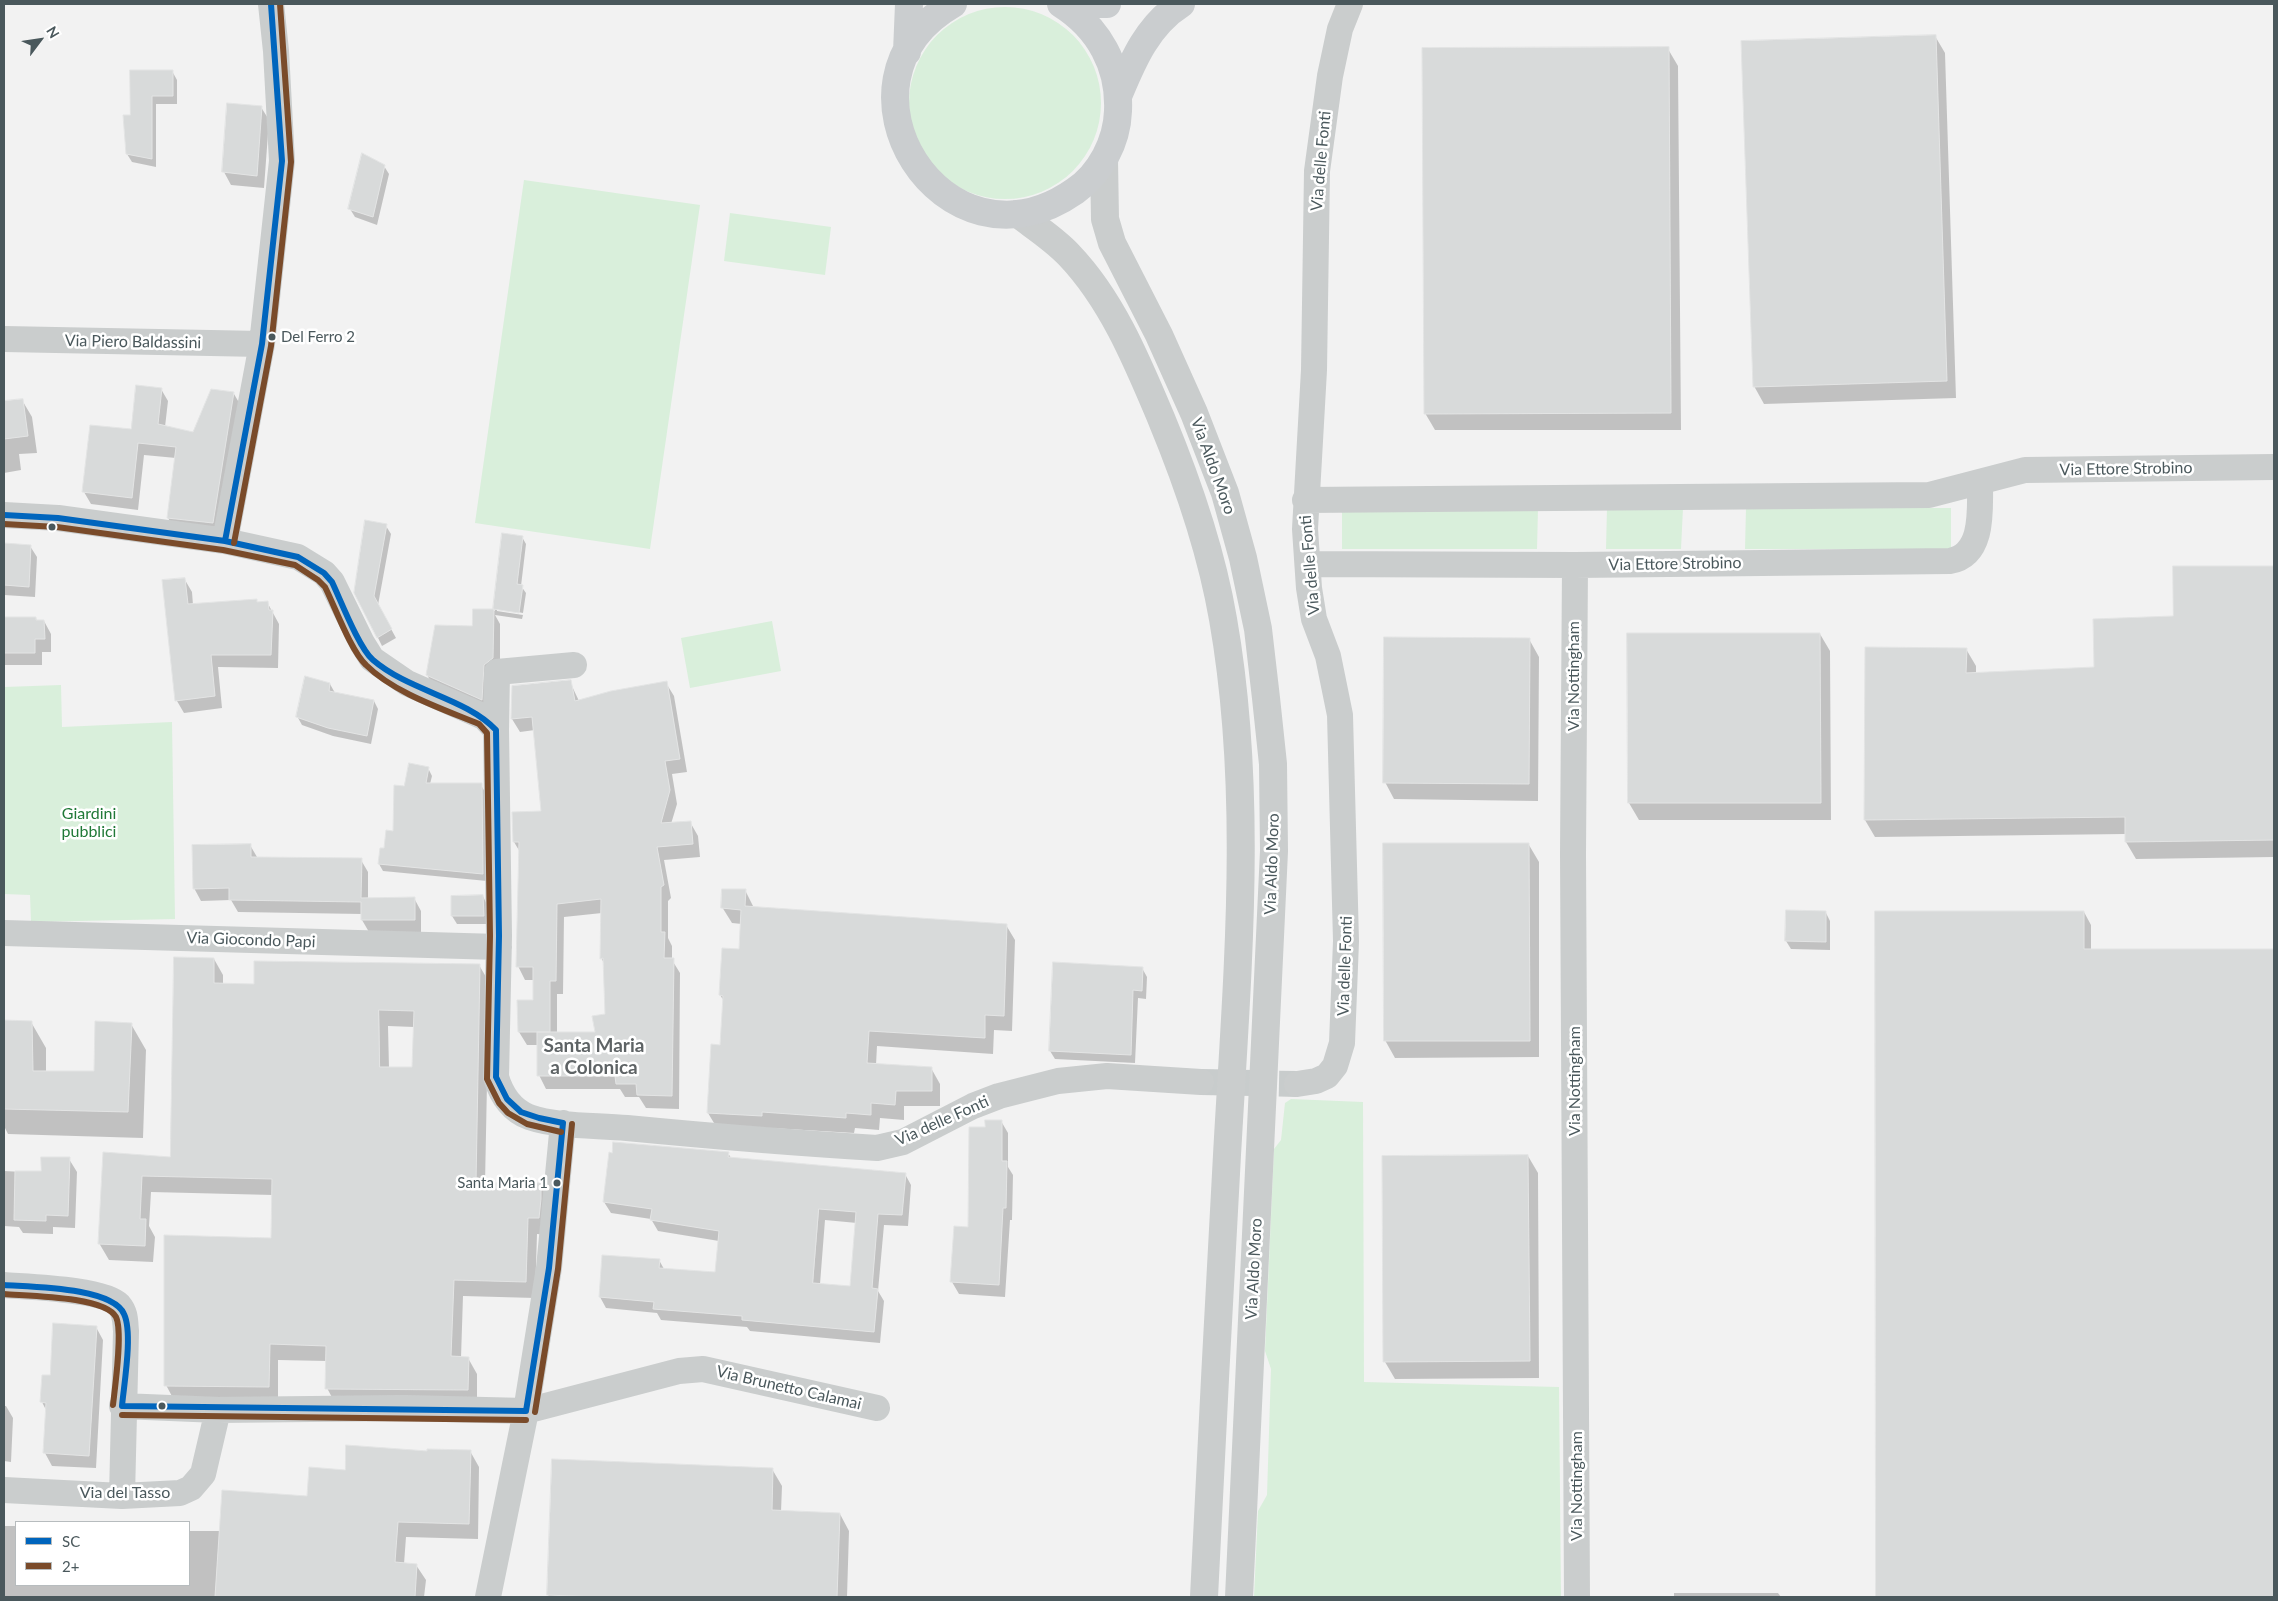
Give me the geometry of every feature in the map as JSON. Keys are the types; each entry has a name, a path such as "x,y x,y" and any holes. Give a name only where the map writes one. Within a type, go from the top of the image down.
{"main road":[{"path":"907,52 909,4"},
{"path":"953,4 928,22 907,52 896,90 896,110 902,139 915,166 933,185 960,204 978,210 1018,214 1041,209 1062,200 1081,187 1104,160 1118,121 1119,94 1114,67 1102,42 1084,21 1061,4"},
{"path":"1061,4 1107,4"},
{"path":"1119,94 1142,44 1157,24 1181,4"}],"street":[{"path":"225,541 262,344 282,161 271,4"},
{"name":"Via delle Fonti","path":"1297,1084 1316,1081 1327,1076 1335,1066 1340,1054 1346,941 1340,715 1328,656 1314,619 1308,564 1305,500 1314,370 1317,171 1330,76 1340,30 1350,4"},
{"name":"Via Aldo Moro","path":"1104,160 1105,219 1112,243 1163,344 1194,413 1225,493 1243,558 1258,629 1273,764 1274,851 1239,1597"},
{"name":"Via Aldo Moro","path":"1018,214 1055,241 1091,281 1133,353 1178,458 1197,512 1223,618 1234,693 1240,775 1242,844 1204,1597"},
{"name":"Via Piero Baldassini","path":"4,339 262,344"},
{"name":"Via Ettore Strobino","path":"1305,500 1929,495 2025,470 2274,467"},
{"name":"Via Ettore Strobino","path":"1308,564 1575,565 1958,560 1970,552 1976,537 1980,515 1980,483"},
{"path":"4,515 58,518 225,541 298,557 320,570 332,582 362,643 372,658 407,684 484,717 496,730"},
{"name":"Via Nottingham","path":"1575,565 1573,864 1577,1597"},
{"name":"Via delle Fonti","path":"574,665 497,672 499,947 496,1077 501,1092 510,1104 530,1117 563,1123 877,1148 903,1142 973,1106 999,1096 1058,1081 1107,1076 1201,1082"},
{"name":"Via Giocondo Papi","path":"4,933 499,947"},
{"path":"488,1597 526,1411 549,1268 563,1123"},
{"path":"4,1285 90,1294 118,1304 124,1314 126,1331 122,1406 122,1496"},
{"name":"Via Brunetto Calamai","path":"526,1411 680,1371 703,1369 877,1408"},
{"path":"122,1406 218,1410 404,1408 526,1411"},
{"name":"Via del Tasso","path":"4,1490 122,1496 180,1493 191,1488 203,1474 218,1410"}],"green space":[{"path":"996,7 1014,7 1042,14 1058,23 1073,35 1085,50 1094,66 1101,94 1101,112 1094,140 1085,156 1073,171 1058,183 1042,192 1014,199 996,199 977,195 960,188 944,177 931,164 920,148 913,131 909,112 909,94 913,75 920,58 931,42 944,29 960,18 977,11"},
{"path":"524,180 700,205 650,549 475,523"},
{"path":"730,213 831,227 825,275 724,261"},
{"path":"1342,508 1538,509 1537,549 1342,549"},
{"path":"1607,508 1683,508 1681,549 1606,549"},
{"path":"1746,508 1951,508 1951,549 1745,549"},
{"path":"772,621 781,671 690,688 681,638"},
{"name":"Giardini pubblici","path":"61,685 62,727 172,722 175,919 31,922 30,895 4,894 4,687"},
{"path":"1291,1099 1363,1102 1364,1382 1559,1387 1561,1597 1254,1597 1258,1511 1267,1495 1271,1369 1265,1351 1274,1149 1281,1140 1285,1103"}],"building":[{"path":"1936,35 1947,381 1753,387 1741,41"},
{"path":"1669,47 1671,413 1424,414 1422,48"},
{"path":"130,70 173,70 173,96 152,96 152,159 126,154 123,115 130,115"},
{"path":"227,103 262,106 257,176 222,172"},
{"path":"362,153 385,165 373,217 348,209"},
{"path":"136,385 162,388 158,424 193,432 211,389 234,392 213,523 167,518 176,447 138,443 132,498 82,492 90,425 131,429"},
{"path":"23,399 28,436 4,439 4,401"},
{"path":"365,520 387,524 374,596 392,629 377,638 354,593"},
{"path":"502,533 523,536 517,584 523,585 519,613 493,609"},
{"path":"4,543 31,545 29,587 4,585"},
{"path":"2173,566 2274,566 2274,840 2125,842 2125,817 1864,820 1865,647 1967,648 1966,673 2094,667 2093,619 2173,616"},
{"path":"185,578 188,604 257,599 257,602 268,601 269,610 273,610 271,655 211,655 215,696 175,701 162,580"},
{"path":"473,609 494,609 493,658 484,665 482,700 426,675 435,625 472,626"},
{"path":"4,617 36,617 36,620 44,620 45,639 35,639 35,653 4,653"},
{"path":"1627,633 1820,633 1821,803 1628,803"},
{"path":"1384,637 1530,638 1529,784 1383,783"},
{"path":"305,676 330,683 329,691 374,700 367,736 328,728 296,717"},
{"path":"571,680 575,701 611,691 667,681 680,759 665,761 670,790 661,823 691,821 693,844 657,847 664,885 661,887 661,932 665,932 664,958 674,958 672,1096 637,1095 636,1084 616,1084 615,1076 537,1076 537,1032 518,1032 517,1000 533,1000 533,967 516,967 519,842 513,842 512,812 541,811 532,717 511,719 512,686","holes":["601,899 600,959 603,958 605,1014 592,1016 595,1032 550,1032 550,981 556,981 557,904"]},
{"path":"409,763 429,767 426,783 482,783 483,874 378,864 380,848 384,848 386,830 393,831 394,785 404,786"},
{"path":"1383,843 1529,843 1530,1041 1384,1041"},
{"path":"251,844 251,857 362,858 361,898 415,897 415,920 361,920 361,902 229,900 229,888 193,889 192,845"},
{"path":"722,889 746,889 745,906 1007,924 1004,1016 985,1015 985,1038 869,1031 867,1063 932,1067 932,1091 896,1091 895,1105 871,1103 871,1115 846,1113 846,1118 762,1112 762,1116 707,1113 711,1044 720,1045 723,996 719,995 722,948 739,949 741,910 721,908"},
{"path":"483,895 484,916 451,916 451,896"},
{"path":"1786,910 1826,911 1826,942 1785,941"},
{"path":"1875,911 2084,911 2084,949 2274,949 2274,1597 1876,1597"},
{"path":"174,957 214,958 214,983 254,984 254,961 480,964 476,1182 541,1183 541,1199 539,1218 528,1218 526,1282 454,1280 451,1356 469,1357 468,1390 325,1389 326,1346 270,1344 269,1387 164,1386 164,1235 271,1238 272,1179 142,1176 140,1219 146,1219 145,1246 98,1244 103,1152 170,1157","holes":["379,1010 414,1011 412,1067 380,1067"]},
{"path":"1053,962 1143,967 1142,991 1133,990 1131,1055 1049,1051"},
{"path":"4,1020 32,1021 33,1071 94,1071 95,1021 132,1023 128,1112 4,1109"},
{"path":"985,1120 1002,1120 1002,1161 1007,1161 1006,1208 1003,1208 999,1285 950,1282 954,1226 968,1227 969,1127 985,1127"},
{"path":"613,1142 729,1152 728,1157 906,1173 902,1215 878,1214 872,1288 878,1289 874,1332 742,1320 742,1316 653,1309 654,1302 599,1297 602,1255 660,1259 659,1268 715,1272 719,1231 650,1220 652,1209 603,1202 609,1152 612,1153","holes":["819,1209 856,1212 850,1286 813,1283"]},
{"path":"1528,1155 1530,1361 1383,1362 1382,1156"},
{"path":"41,1157 70,1157 68,1216 46,1215 46,1221 14,1220 15,1171 41,1171"},
{"path":"53,1323 97,1326 89,1456 43,1453 46,1403 40,1402 42,1375 50,1375"},
{"path":"346,1445 427,1451 427,1449 471,1450 469,1524 398,1522 395,1562 417,1564 415,1597 215,1597 222,1490 307,1496 309,1467 345,1470"},
{"path":"552,1459 773,1468 772,1510 840,1513 837,1597 598,1597 547,1595"}],"tunnel":[{"path":"1201,1082 1297,1084"}],"transit line":[{"name":"SC","path":"225,541 262,344 282,161 271,4"},
{"name":"2+","path":"234,543 271,346 291,162 280,4"},
{"name":"SC","path":"4,515 58,518 225,541 298,557 324,573 332,582 356,635 373,660 403,680 469,710 484,719 496,730 499,936 496,1077 507,1099 521,1112 563,1123"},
{"name":"2+","path":"4,524 57,527 223,550 295,565 318,580 325,587 355,650 366,665 377,675 419,699 479,724 487,733 490,936 487,1079 499,1103 508,1113 527,1124 561,1132"},
{"name":"SC","path":"526,1411 549,1268 563,1123"},
{"name":"2+","path":"535,1412 558,1269 572,1124"},
{"name":"SC","path":"4,1285 88,1293 104,1298 116,1305 124,1314 128,1333 122,1406"},
{"name":"2+","path":"4,1294 81,1301 109,1310 116,1317 119,1346 113,1405"},
{"name":"SC","path":"122,1406 526,1411"},
{"name":"2+","path":"122,1415 526,1420"}],"place":[{"name":"Del Ferro 2","path":"272,337"},
{"name":"Santa Maria 1","path":"557,1183"}],"district":[{"name":"Santa Maria a Colonica","path":"594,1057"}]}
